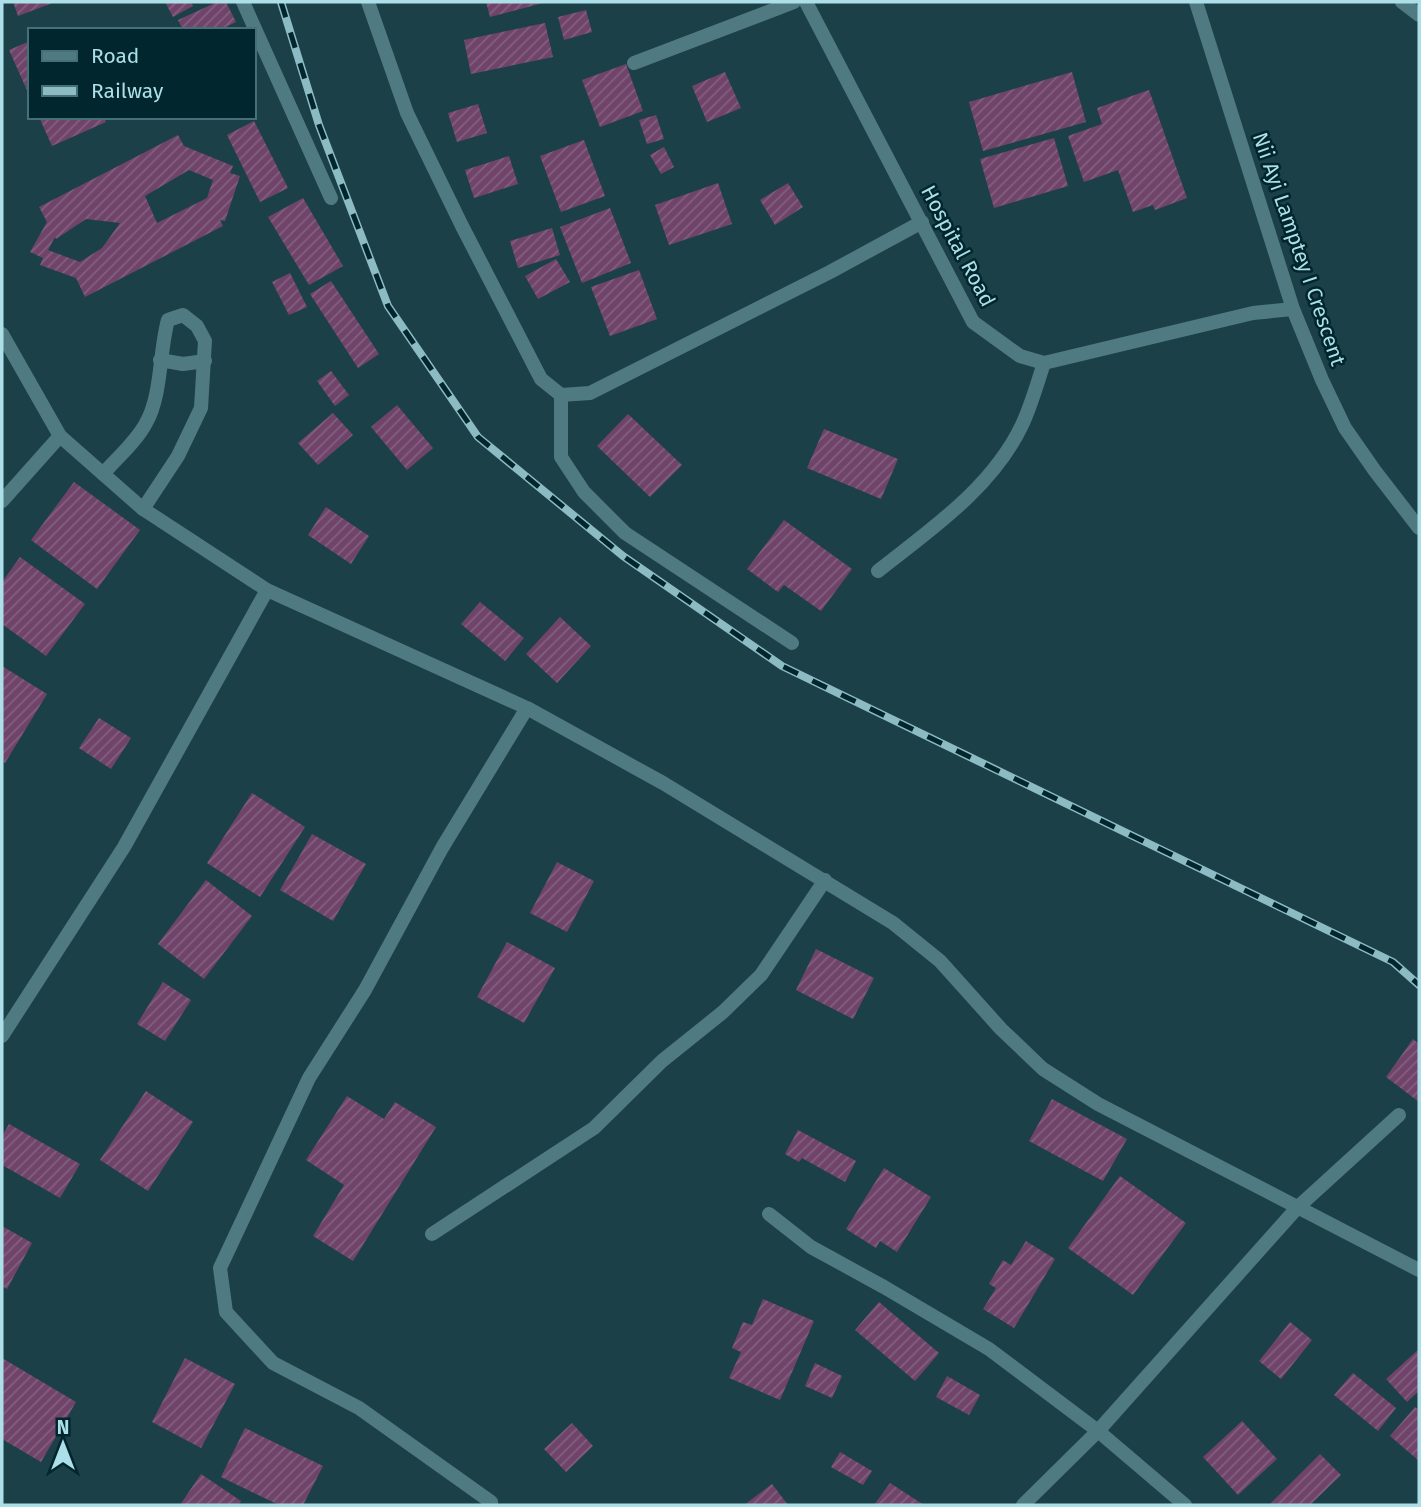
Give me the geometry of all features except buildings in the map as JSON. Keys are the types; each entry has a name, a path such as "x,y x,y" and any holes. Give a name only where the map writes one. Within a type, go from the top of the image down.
{"street":[{"path":"243,2 255,28"},
{"path":"368,2 407,113 462,226 541,379 561,395 590,393 830,272 922,222"},
{"path":"634,63 794,2"},
{"name":"Hospital Road","path":"806,2 974,322 1020,356 1044,363"},
{"name":"Nii Ayi Lamptey I Crescent","path":"1196,2 1293,309 1322,380 1345,428 1419,528"},
{"path":"1402,2 1419,15"},
{"path":"256,31 331,198"},
{"path":"878,571 959,506 993,471 1022,426 1044,363 1254,313 1293,309"},
{"path":"103,474 146,423 157,389 168,320 183,315 197,326 205,341 201,408 178,457 143,509"},
{"path":"2,334 60,436 143,509 267,590 527,708 663,783 893,923 940,961 1001,1029 1043,1069 1098,1104 1419,1270"},
{"path":"160,360 183,364 205,361"},
{"path":"561,395 561,457 584,492 625,533 792,643"},
{"path":"2,501 60,436"},
{"path":"2,1036 124,847 267,590"},
{"path":"491,1505 491,1502 359,1408 273,1363 226,1312 220,1268 309,1078 365,990 442,848 527,708"},
{"path":"432,1234 594,1128 662,1061 723,1012 761,975 825,880"},
{"path":"1023,1505 1098,1431 1297,1208 1399,1115"},
{"path":"769,1214 811,1247 989,1349 1098,1431 1185,1505"}],"railway":[{"path":"281,2 319,125 388,306 478,437 623,556 782,666 1393,962 1419,985"}]}
